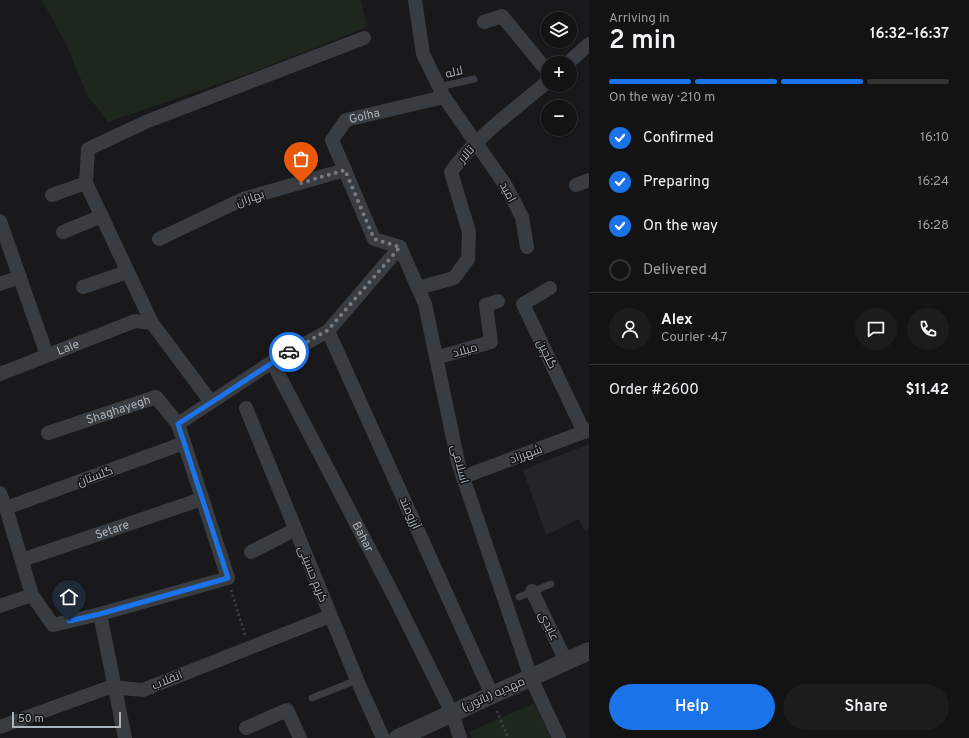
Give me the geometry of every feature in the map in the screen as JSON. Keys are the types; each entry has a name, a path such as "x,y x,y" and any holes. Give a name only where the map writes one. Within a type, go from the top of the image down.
{"street":[{"name":"تالار","path":"415,0 423,54 442,92 476,143 461,158 451,172 469,232 468,259 454,278 418,288"},
{"path":"484,22 502,16 541,63"},
{"path":"211,402 152,323 127,272 86,183 88,149 148,120 364,38"},
{"path":"576,56 589,44"},
{"path":"476,143 541,87"},
{"name":"Golha","path":"400,247 374,239 332,140 346,120 442,92"},
{"name":"امید","path":"476,143 506,186 522,217 527,247"},
{"name":"بهاران","path":"159,239 243,199 345,170"},
{"path":"52,195 86,183"},
{"path":"63,232 102,216"},
{"path":"0,221 47,355"},
{"path":"0,494 6,508 32,596 54,625 100,614 228,578 178,424 272,362 328,330 400,247"},
{"name":"اسلامی","path":"400,247 425,304 458,462 530,678 559,738"},
{"path":"84,287 127,272"},
{"path":"0,284 20,277"},
{"name":"گلچین","path":"550,288 523,304 587,431"},
{"name":"میلاد","path":"436,358 491,342 486,305 498,301"},
{"name":"Lale","path":"0,374 135,321 152,323"},
{"name":"آرزومند","path":"328,330 492,695"},
{"name":"Bahar","path":"272,362 394,596 452,713 460,738"},
{"name":"Shaghayegh","path":"48,433 156,397 178,424"},
{"name":"کریم حسینی","path":"246,408 294,530 357,680 384,738"},
{"name":"شهرزاد","path":"463,477 587,431"},
{"name":"گلستان","path":"6,508 184,443"},
{"name":"Setare","path":"22,560 202,499"},
{"path":"251,552 294,530"},
{"name":"عابدی","path":"532,591 566,661"},
{"path":"0,606 32,596"},
{"path":"100,614 125,738"},
{"name":"انقلاب","path":"0,727 110,688 143,690 330,616"},
{"name":"مهدیه (باتون)","path":"398,738 589,651"},
{"path":"246,728 287,710 300,738"}],"lane":[{"name":"لاله","path":"442,92 474,78"},
{"path":"519,596 551,584"},
{"path":"312,698 357,680"}],"path":[{"path":"228,578 248,648"},
{"path":"500,718 508,738"}],"shaded area":[{"path":"42,0 361,0 367,27 256,71 108,122 88,96 66,44"},
{"path":"589,444 589,529 585,531 579,519 546,535 523,470"},
{"path":"534,703 551,738 472,738 469,732"}],"way so far":[{"path":"289,352 328,330 400,247 374,239 345,170 301,183"}],"route":[{"path":"69,621 100,614 228,578 178,424 289,352"}]}
